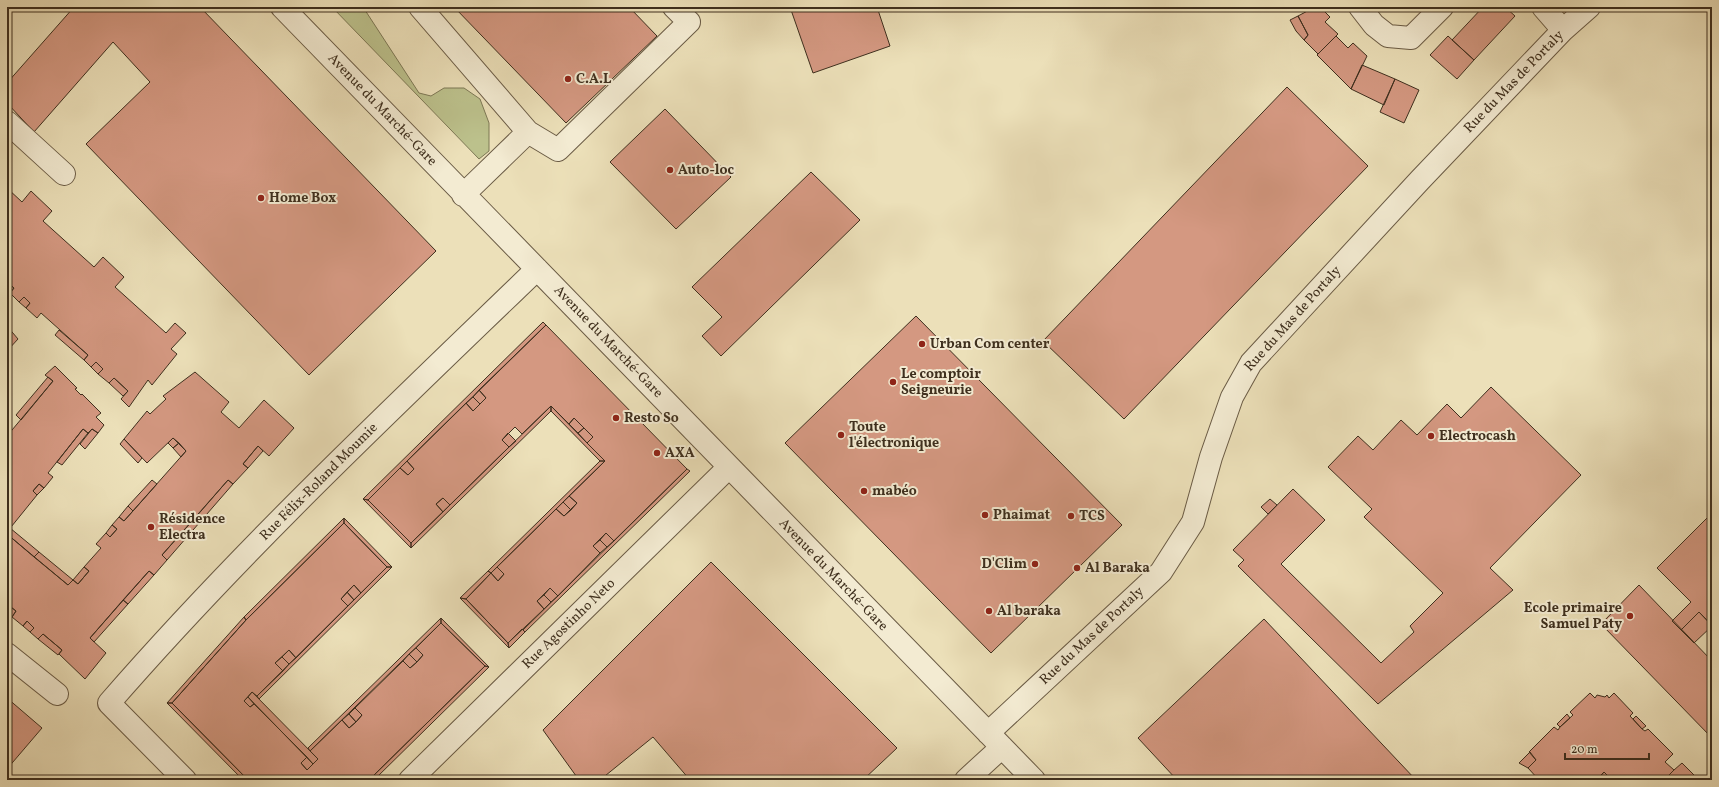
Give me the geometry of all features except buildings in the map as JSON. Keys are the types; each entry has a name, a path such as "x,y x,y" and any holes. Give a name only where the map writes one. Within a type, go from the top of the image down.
{"street":[{"name":"Avenue du Marché-Gare","path":"282,7 728,468 1034,780"},
{"path":"420,7 528,132 558,150 689,22 674,7"},
{"path":"1360,7 1374,25 1388,36 1411,38 1442,7"},
{"path":"1543,7 1564,30"},
{"name":"Rue du Mas de Portaly","path":"966,780 995,740 1161,572 1193,522 1211,457 1232,397 1251,363 1420,180 1588,7"},
{"path":"7,122 64,174"},
{"path":"463,194 528,132"},
{"name":"Rue Félix-Roland Moumie","path":"185,780 109,703 187,616 314,486 537,269"},
{"name":"Rue Agostinho Neto","path":"410,780 728,468"},
{"path":"7,654 57,694"}],"green space":[{"path":"332,7 363,7 419,93 431,96 444,88 464,88 480,99 489,123 489,151 479,159"}],"place":[{"name":"C.A.L","path":"568,79"},
{"name":"Auto-loc","path":"670,170"},
{"name":"Home Box","path":"261,198"},
{"name":"Urban Com center","path":"922,344"},
{"name":"Le comptoir Seigneurie","path":"893,382"},
{"name":"Resto So","path":"616,418"},
{"name":"Toute l'électronique","path":"841,435"},
{"name":"Electrocash","path":"1431,436"},
{"name":"AXA","path":"657,453"},
{"name":"mabéo","path":"864,491"},
{"name":"Phaimat","path":"985,515"},
{"name":"TCS","path":"1071,516"},
{"name":"Résidence Electra","path":"151,527"},
{"name":"D'Clim","path":"1035,564"},
{"name":"Al Baraka","path":"1077,568"},
{"name":"Al baraka","path":"989,611"},
{"name":"Ecole primaire Samuel Paty","path":"1630,616"}]}
